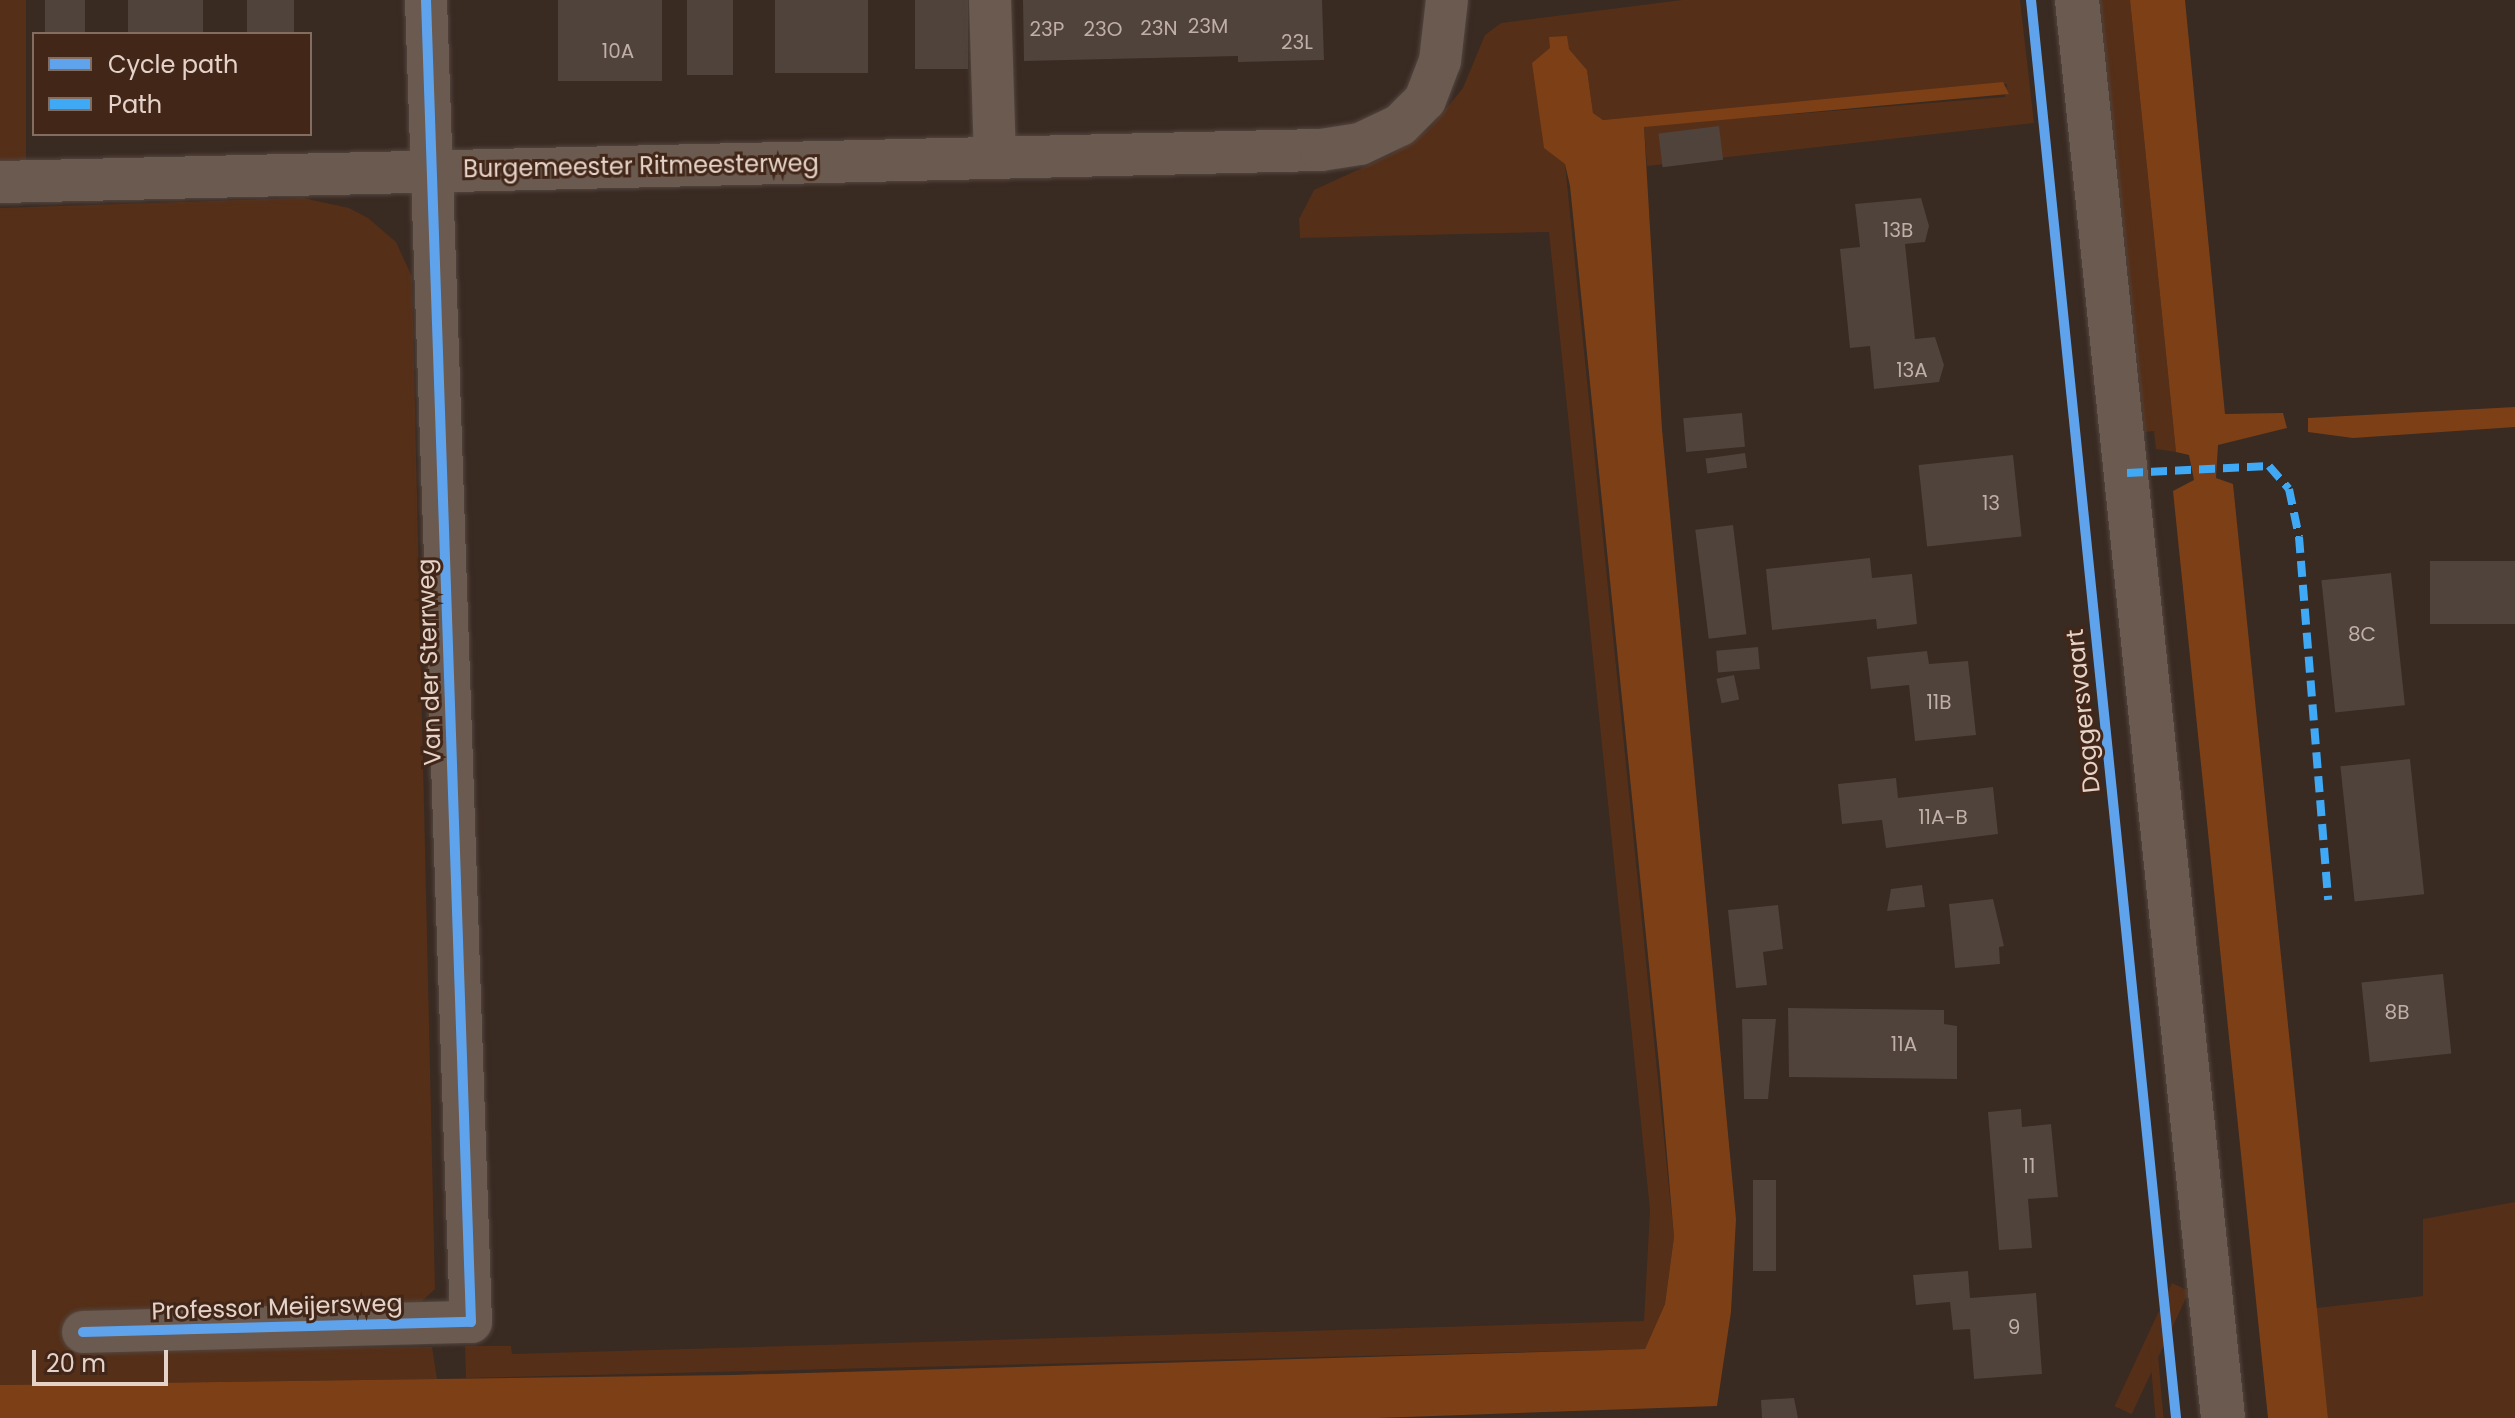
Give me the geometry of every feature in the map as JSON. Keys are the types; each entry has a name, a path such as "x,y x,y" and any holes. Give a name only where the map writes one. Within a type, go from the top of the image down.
{"street":[{"name":"Van der Sterrweg","path":"426,0 471,1322"},
{"path":"990,0 995,158"},
{"name":"Burgemeester Ritmeesterweg","path":"0,182 1321,150 1360,144 1400,125 1425,100 1440,61 1447,0"},
{"path":"2077,0 2223,1418"},
{"name":"Professor Meijersweg","path":"83,1332 471,1322"}],"shaded area":[{"path":"0,0 26,0 26,161 0,161"},
{"path":"1682,0 2020,0 2034,123 1647,166 1644,126 2005,97 2007,84 1603,120 1593,113 1587,70 1569,49 1565,164 1674,1237 1665,1304 1645,1349 466,1378 465,1346 511,1346 512,1354 1644,1321 1650,1210 1549,232 1300,238 1299,219 1314,190 1390,155 1430,128 1463,88 1485,35 1501,23"},
{"path":"2100,0 2130,0 2176,452 2156,449 2154,431 2145,432"},
{"path":"2130,0 2185,0 2225,414 2283,413 2287,428 2218,445 2216,478 2233,484 2328,1418 2268,1418 2173,491 2194,480 2189,455 2176,452"},
{"path":"1567,36 1569,49 1587,70 1593,113 1603,120 2003,82 2009,94 1644,127 1662,429 1736,1219 1731,1312 1717,1406 1378,1418 0,1418 0,1385 733,1375 1645,1349 1665,1304 1674,1237 1660,1074 1570,186 1565,164 1544,148 1532,63 1550,48 1549,37"},
{"path":"303,198 349,208 368,218 396,242 412,277 435,1289 420,1303 72,1313 72,1349 432,1347 437,1379 0,1385 0,208"},
{"path":"2515,407 2515,427 2353,438 2308,432 2308,418"},
{"path":"2515,1202 2515,1418 2328,1418 2316,1308 2423,1296 2423,1219"},
{"path":"2172,1283 2189,1291 2132,1414 2115,1406"},
{"path":"2156,1332 2163,1418 2155,1418 2148,1333"}],"building":[{"path":"45,0 85,0 85,32 45,32"},
{"path":"128,0 203,0 203,32 128,32"},
{"path":"247,0 294,0 294,32 247,32"},
{"path":"558,0 662,0 662,81 558,81"},
{"path":"687,0 733,0 733,75 687,75"},
{"path":"775,0 868,0 868,73 775,73"},
{"path":"915,0 968,0 968,69 915,69"},
{"path":"1023,0 1322,0 1324,60 1238,62 1238,56 1024,61"},
{"path":"1719,126 1723,160 1663,167 1658,133"},
{"path":"1921,198 1929,226 1925,242 1905,244 1915,339 1935,337 1944,365 1939,382 1874,389 1870,346 1850,348 1840,249 1860,247 1855,204"},
{"path":"1742,413 1745,447 1686,452 1683,418"},
{"path":"1745,453 1747,468 1707,473 1705,459"},
{"path":"2013,455 2022,537 1927,546 1919,465"},
{"path":"1733,525 1746,634 1709,639 1695,530"},
{"path":"1870,558 1872,578 1912,574 1917,624 1877,629 1876,619 1772,630 1766,569"},
{"path":"2430,561 2515,561 2515,624 2430,624"},
{"path":"2391,573 2405,705 2335,713 2321,580"},
{"path":"1758,647 1760,669 1718,673 1716,651"},
{"path":"1927,651 1929,664 1968,661 1976,735 1915,741 1909,685 1871,689 1867,657"},
{"path":"1734,675 1739,699 1722,703 1716,679"},
{"path":"2410,759 2424,894 2355,902 2340,766"},
{"path":"1896,778 1898,798 1993,787 1998,834 1886,848 1882,820 1842,824 1838,784"},
{"path":"1922,885 1925,907 1887,911 1891,889"},
{"path":"1993,899 2004,946 1999,947 2000,964 1955,968 1949,904"},
{"path":"1778,905 1783,949 1763,952 1767,985 1736,988 1728,910"},
{"path":"2443,974 2451,1054 2370,1062 2361,983"},
{"path":"1788,1008 1944,1010 1944,1024 1957,1026 1957,1079 1789,1077"},
{"path":"1742,1019 1776,1019 1768,1099 1744,1099"},
{"path":"2021,1109 2022,1127 2051,1124 2058,1197 2028,1199 2032,1248 1999,1250 1988,1112"},
{"path":"1753,1180 1776,1180 1776,1271 1753,1271"},
{"path":"1968,1271 1970,1298 2036,1293 2042,1374 1974,1379 1970,1329 1953,1330 1950,1302 1916,1305 1913,1275"},
{"path":"1794,1398 1798,1418 1762,1418 1761,1400"}],"marked path":[{"path":"2127,473 2269,466 2289,489 2299,537 2328,900"}],"cycle path":[{"path":"83,1332 471,1322 426,0"},
{"name":"Doggersvaart","path":"2031,0 2176,1418"}]}
